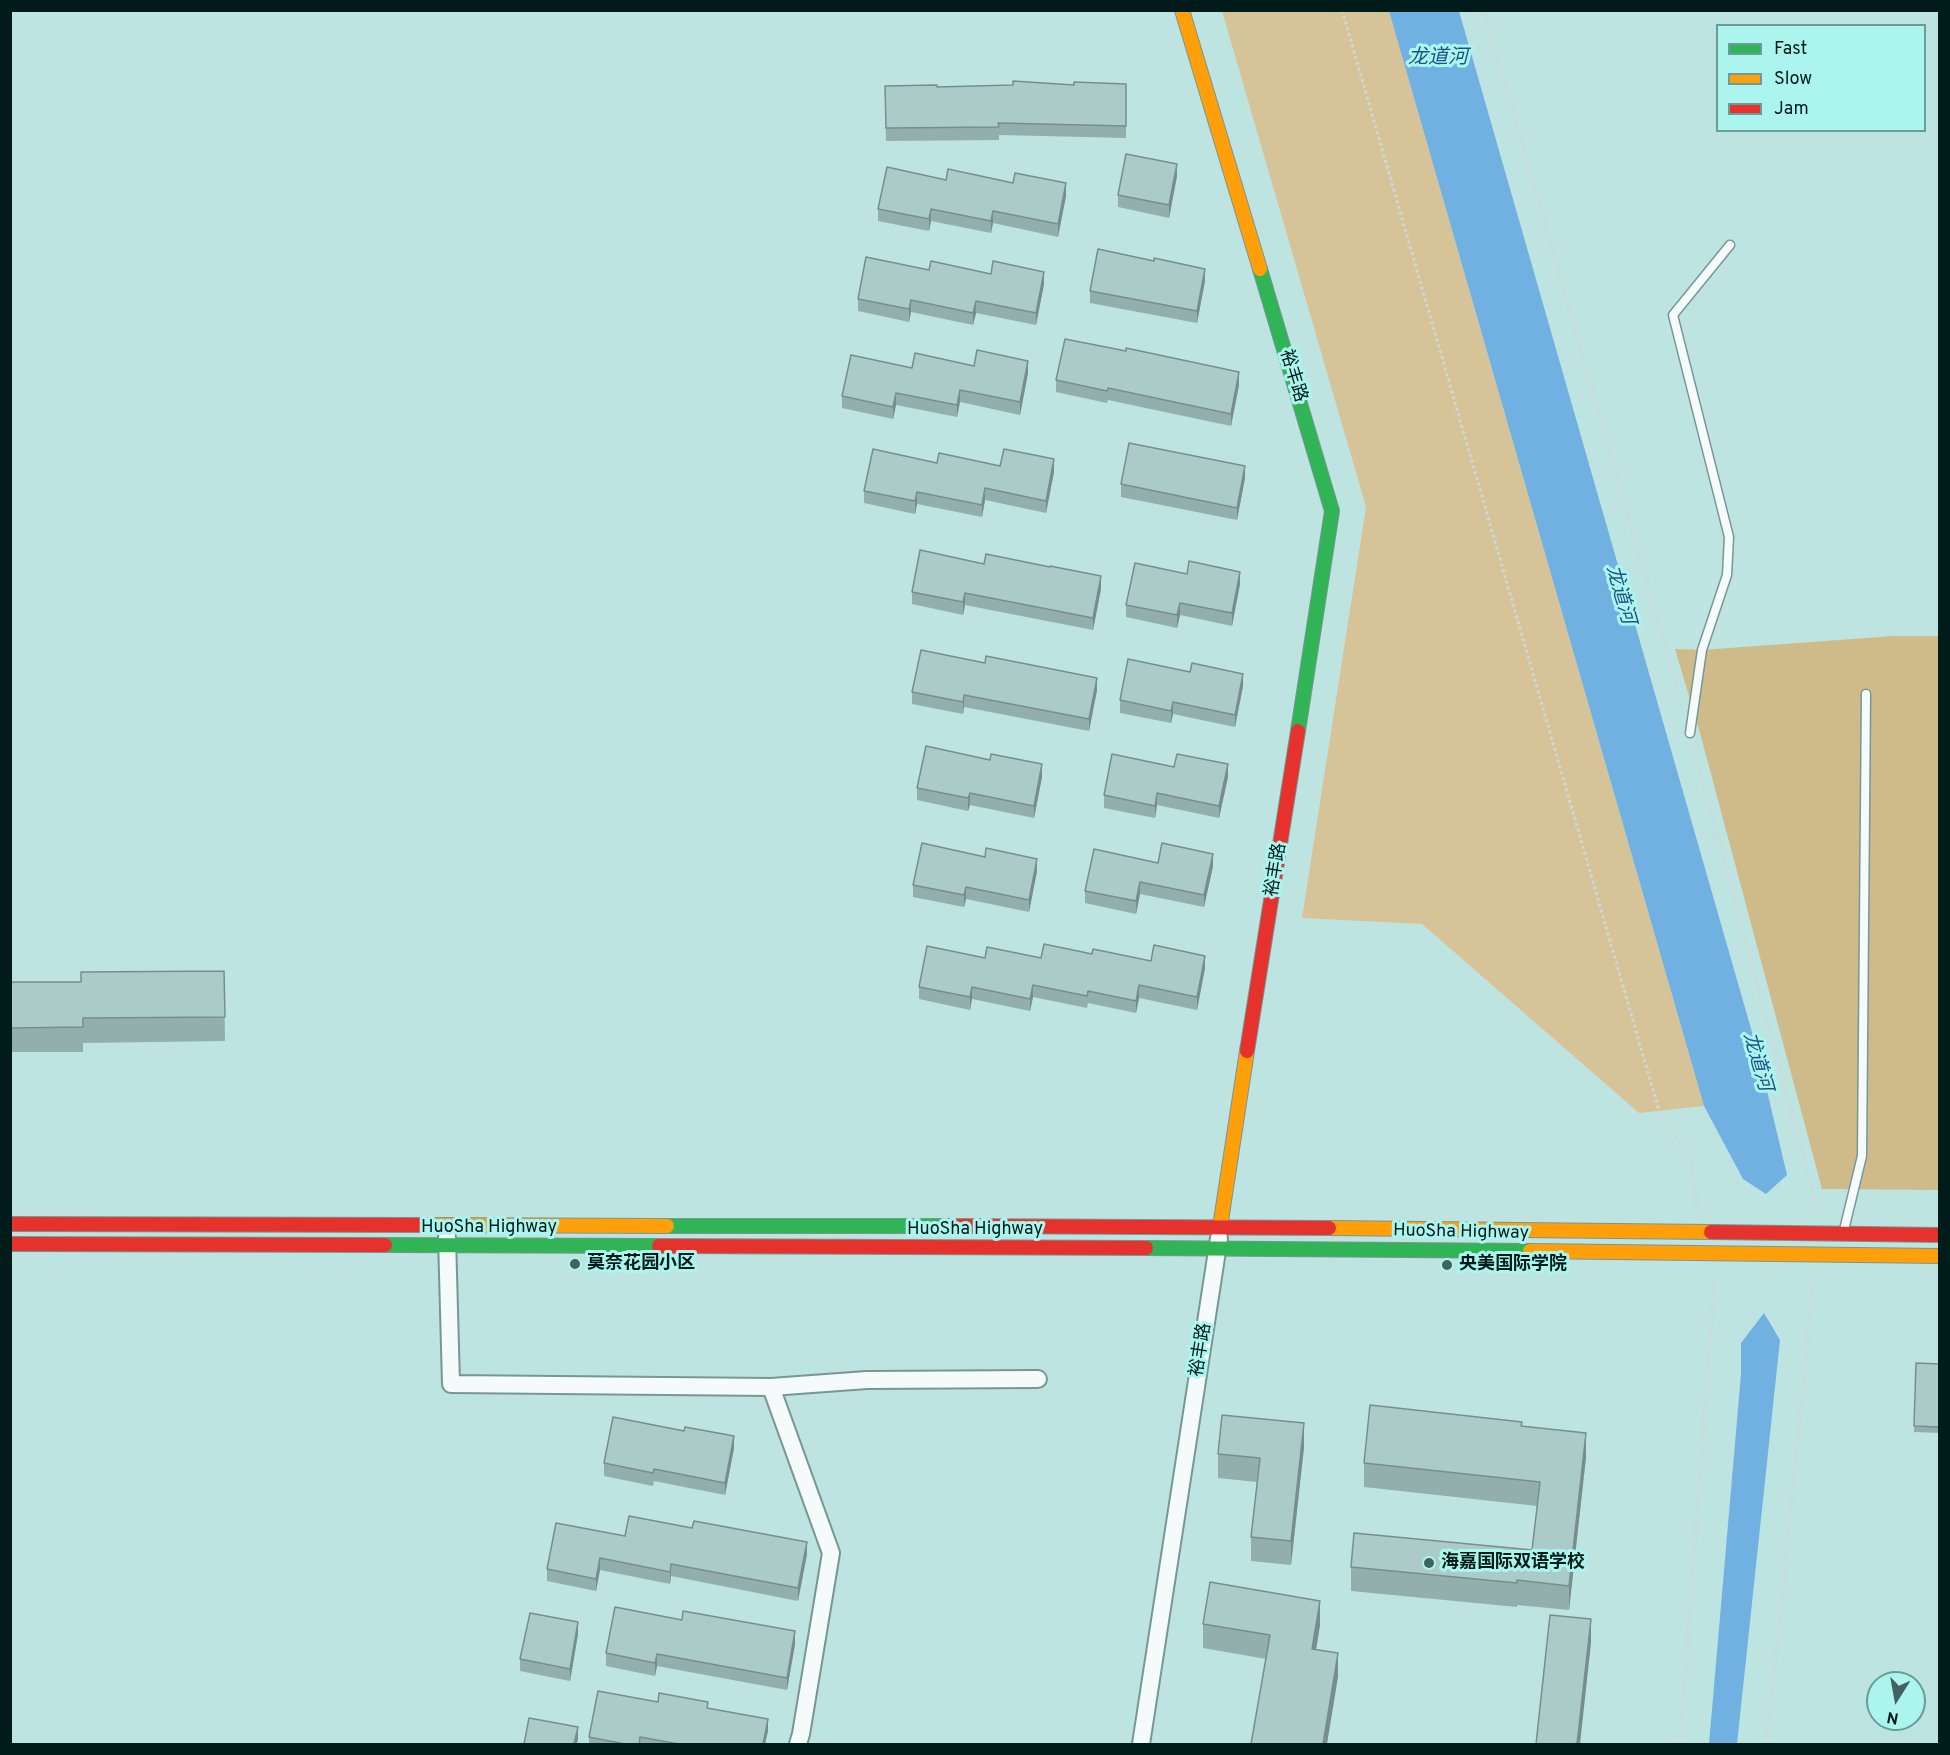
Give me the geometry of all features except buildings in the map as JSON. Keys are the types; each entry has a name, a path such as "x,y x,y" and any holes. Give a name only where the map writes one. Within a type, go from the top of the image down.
{"main road":[{"path":"1166,10 1182,11"},
{"name":"裕丰路","path":"1182,11 1194,43 1332,511 1220,1227"},
{"name":"HuoSha Highway","path":"10,1224 1220,1227 1940,1235"},
{"name":"HuoSha Highway","path":"10,1244 1218,1248 1940,1256"}],"street":[{"path":"446,1224 451,1384 771,1387 867,1380 1038,1379"},
{"name":"裕丰路","path":"1141,1744 1220,1227"},
{"path":"771,1387 831,1553 798,1744"}],"lane":[{"path":"1690,733 1702,650 1727,575 1729,537 1673,315 1730,245"},
{"path":"1843,1233 1862,1156 1866,694"}],"path":[{"path":"1342,10 1659,1111 1692,1162 1699,1231"},
{"path":"1484,10 1681,702"},
{"path":"1690,733 1812,1192 1815,1233"},
{"path":"1680,1744 1716,1254"},
{"path":"1767,1744 1816,1255"}],"shaded area":[{"path":"1222,11 1389,11 1704,1106 1639,1113 1422,924 1302,918 1366,507"},
{"path":"1893,636 1939,636 1939,1190 1822,1189 1700,733 1675,649 1702,650"}],"water":[{"name":"龙道河","path":"1389,11 1459,11 1758,1053 1787,1175 1766,1194 1743,1179 1704,1106"},
{"path":"1764,1313 1780,1340 1737,1744 1709,1744 1741,1374 1741,1343"}],"traffic: fast":[{"path":"1260,269 1332,511 1298,731"},
{"path":"667,1226 957,1226"},
{"path":"385,1245 659,1246"},
{"path":"1146,1248 1530,1251"}],"traffic: slow":[{"path":"1182,10 1260,269"},
{"path":"1220,1227 1247,1051"},
{"path":"420,1225 667,1226"},
{"path":"1329,1228 1711,1232"},
{"path":"1530,1251 1940,1256"}],"traffic: jam":[{"path":"1247,1051 1298,731"},
{"path":"10,1224 420,1225"},
{"path":"957,1226 1329,1228"},
{"path":"1711,1232 1940,1235"},
{"path":"10,1244 385,1245"},
{"path":"659,1246 1146,1248"}],"place":[{"name":"莫奈花园小区","path":"575,1264"},
{"name":"央美国际学院","path":"1447,1265"},
{"name":"海嘉国际双语学校","path":"1429,1563"}]}
